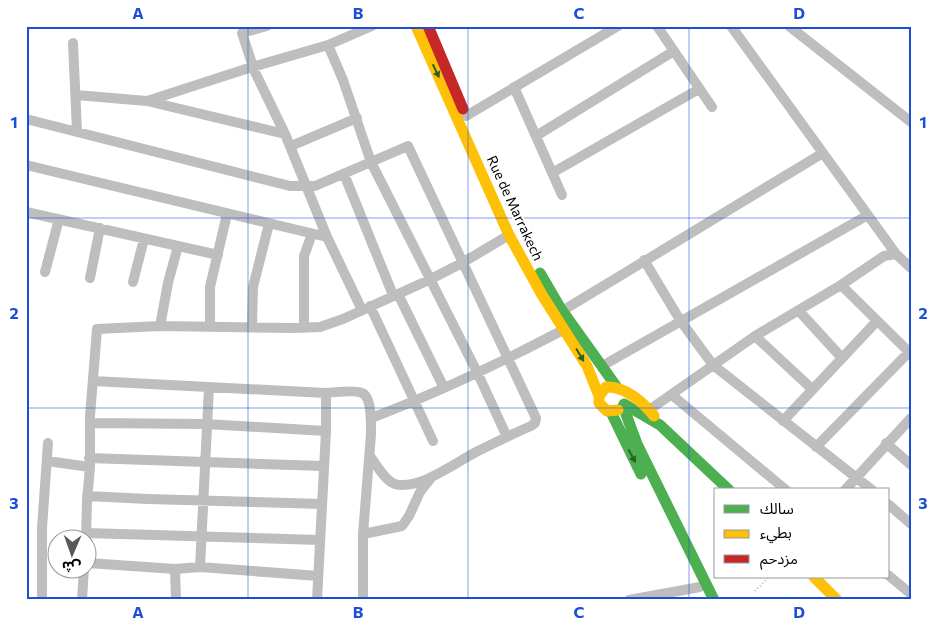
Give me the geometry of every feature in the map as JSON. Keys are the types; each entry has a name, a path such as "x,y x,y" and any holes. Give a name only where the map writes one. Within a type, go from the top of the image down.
{"main road":[{"name":"Rue de Marrakech","path":"416,26 509,235 542,295 565,329 586,366 599,396"},
{"name":"Rue de Marrakech","path":"428,26 523,244 562,311 619,389 641,402 664,428 727,488"},
{"path":"611,412 618,410 623,405 625,397 619,389 606,387 599,396 601,406 611,412 627,447 706,600"},
{"name":"Rue de Marrakech","path":"623,405 664,428"},
{"path":"623,405 637,444 714,600"},
{"path":"637,444 639,435 646,428 664,428"},
{"path":"815,578 837,600"}],"street":[{"path":"267,26 242,33 252,66 291,146 305,187 327,237 366,308 433,441"},
{"path":"148,102 252,66 328,45 372,26"},
{"path":"466,116 618,26"},
{"path":"657,26 712,107"},
{"path":"731,26 896,254 911,268"},
{"path":"789,26 911,122"},
{"path":"73,43 78,131"},
{"path":"328,45 357,118 370,162 478,374 507,437"},
{"path":"536,136 674,51"},
{"path":"514,87 562,195"},
{"path":"552,173 699,88"},
{"path":"76,95 148,102 285,134"},
{"path":"291,146 357,118"},
{"path":"26,119 290,186 315,186 408,146 536,418 531,426 433,476 414,483 394,484 389,481 370,456"},
{"path":"562,311 823,153"},
{"path":"26,166 327,237"},
{"path":"344,174 396,294 444,388"},
{"path":"26,212 218,255"},
{"path":"210,326 210,287 227,214"},
{"path":"602,366 868,215"},
{"path":"45,272 59,219"},
{"path":"252,327 253,287 269,224"},
{"path":"90,278 100,228"},
{"path":"304,328 304,256 312,234"},
{"path":"86,528 92,381 97,329 160,326 304,328 320,326 333,323 429,280 509,235"},
{"path":"133,282 144,239"},
{"path":"160,326 168,283 178,246"},
{"path":"649,410 755,336 841,285 884,256 896,254"},
{"path":"644,260 682,322 713,365 783,422 870,488"},
{"path":"816,446 910,351 841,285"},
{"path":"799,311 842,358"},
{"path":"783,422 877,321"},
{"path":"371,418 414,402 478,374 565,329"},
{"path":"755,336 812,389"},
{"path":"92,381 326,393 361,392 368,398 371,418 370,456 363,534 363,600"},
{"path":"200,568 209,387"},
{"path":"317,600 326,431 326,393"},
{"path":"672,395 784,488"},
{"path":"847,488 911,418"},
{"path":"90,423 206,424 326,431"},
{"path":"42,600 42,528 48,443"},
{"path":"886,443 911,464"},
{"path":"47,461 205,462 323,466"},
{"path":"363,534 402,526 409,516 420,492 433,476"},
{"path":"87,496 322,504"},
{"path":"890,506 911,524"},
{"path":"98,536 320,540"},
{"path":"98,564 318,576"},
{"path":"175,569 176,600"},
{"path":"890,577 911,594"},
{"path":"82,600 83,578"},
{"path":"629,600 700,587"}],"path":[{"path":"755,591 768,578"}],"traffic: fast":[{"path":"540,273 561,309 616,386"},
{"path":"624,404 660,425 727,488"},
{"path":"623,406 637,444 714,600"},
{"path":"611,412 641,474"}],"traffic: slow":[{"path":"416,26 509,235 542,295 587,366 599,396"},
{"path":"618,410 607,411 599,403 599,396 606,387 613,387 627,392 645,405 654,416"},
{"path":"815,578 837,600"}],"traffic: jam":[{"path":"428,26 463,109"}]}
